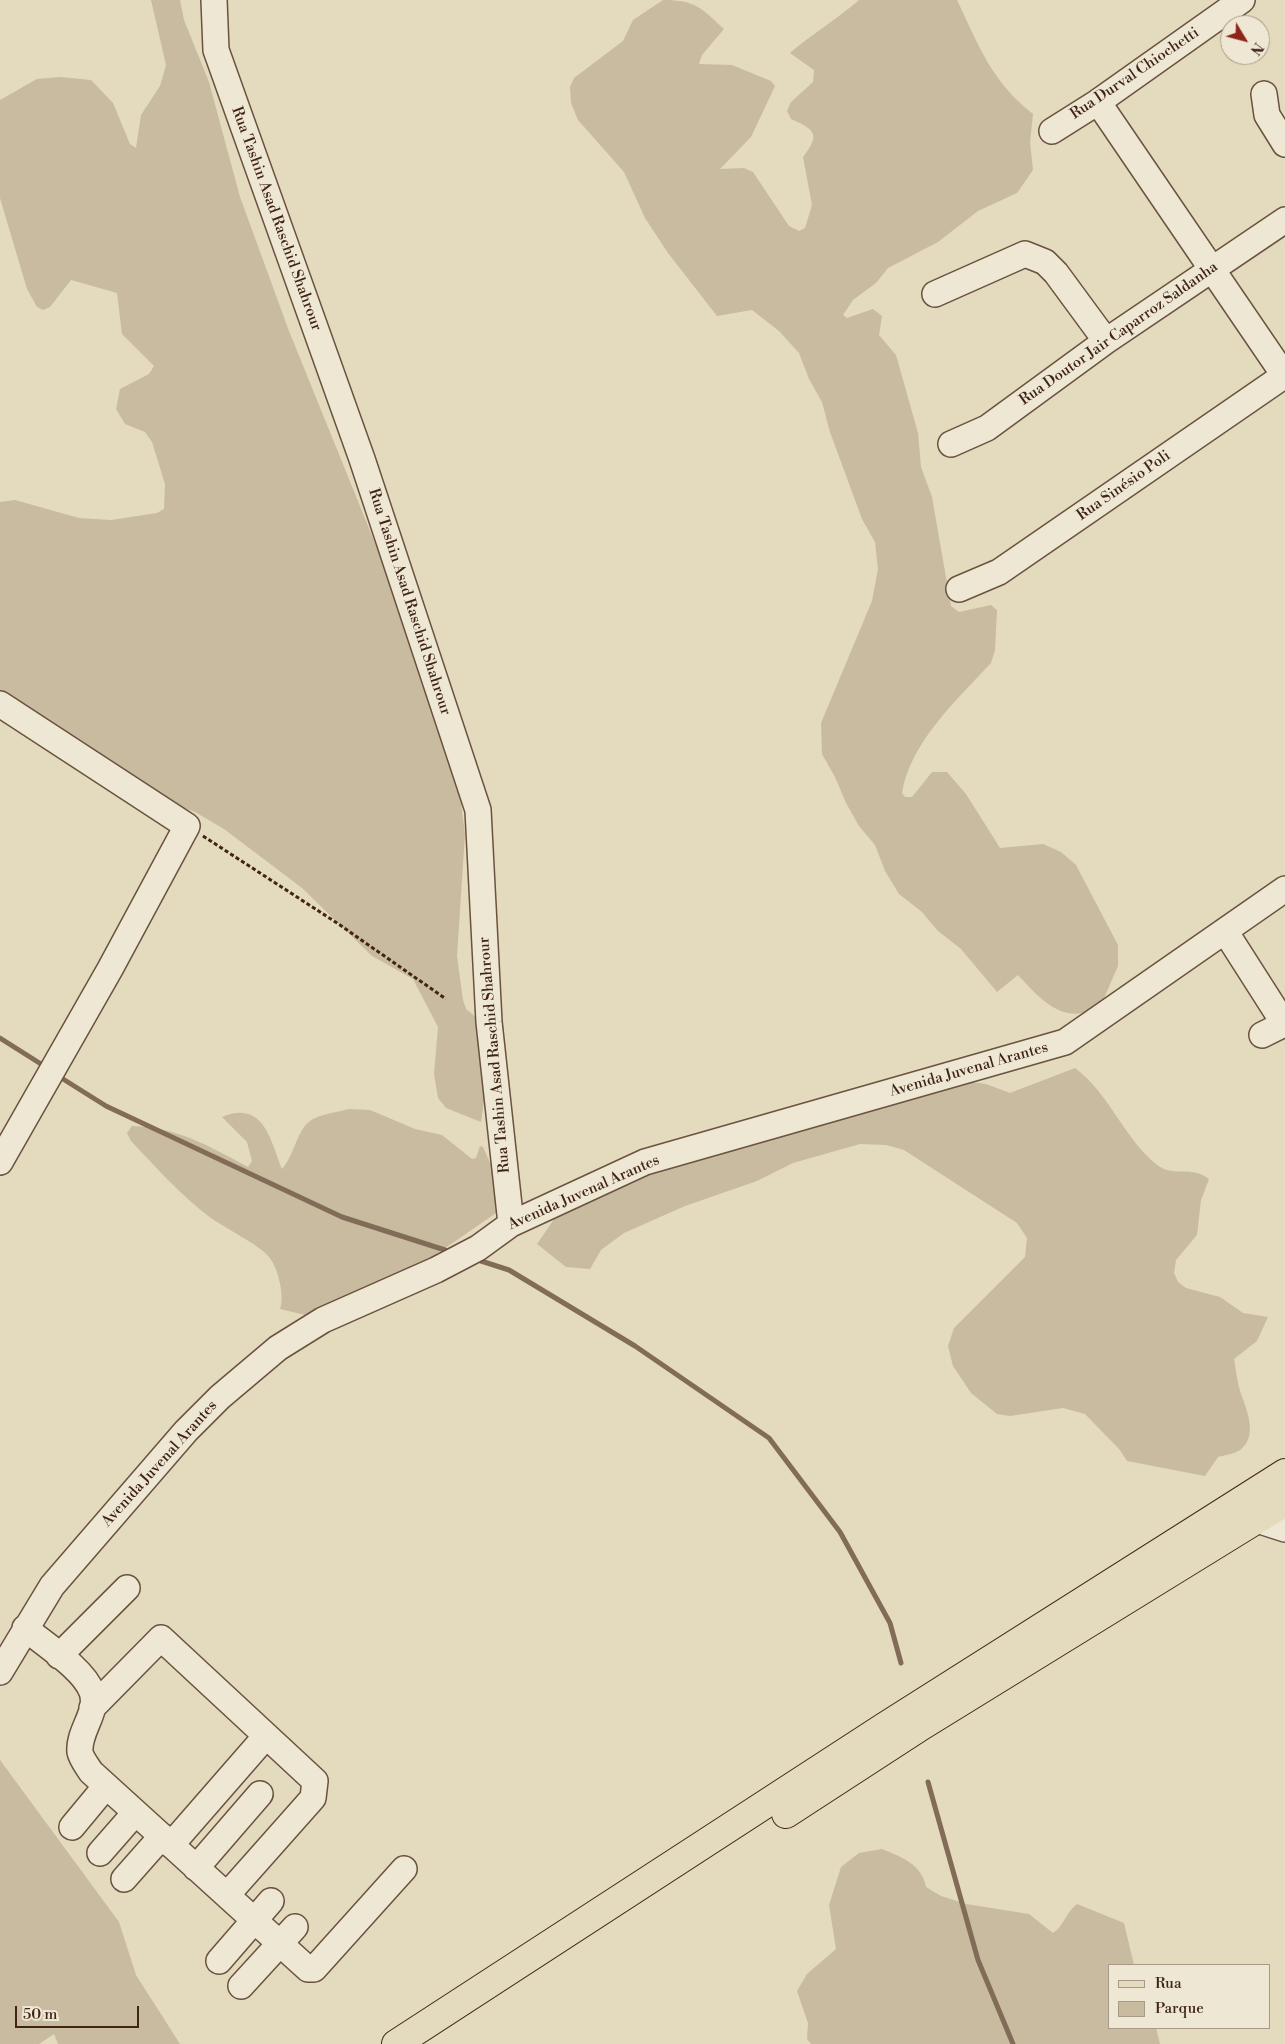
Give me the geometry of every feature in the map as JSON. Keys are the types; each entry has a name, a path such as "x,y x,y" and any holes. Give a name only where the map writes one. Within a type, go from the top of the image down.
{"main road":[{"path":"396,2044 884,1727 1285,1473"},
{"path":"430,2044 924,1725 1285,1502"}],"street":[{"name":"Rua Tashin Asad Raschid Shahrour","path":"214,0 216,50 362,459 478,810 489,1022 511,1224"},
{"name":"Rua Durval Chiochetti","path":"1052,131 1098,102 1242,0"},
{"path":"1264,94 1267,115 1285,144"},
{"path":"1098,102 1285,375"},
{"name":"Rua Doutor Jair Caparroz Saldanha","path":"951,444 987,428 1106,341 1285,220"},
{"path":"935,294 1025,254 1045,262 1056,272 1106,341"},
{"name":"Rua Sinésio Poli","path":"959,590 998,572 1285,375"},
{"path":"0,704 187,826 110,969 0,1162"},
{"name":"Avenida Juvenal Arantes","path":"0,1672 52,1586 186,1431 220,1397 278,1348 322,1320 436,1270 478,1248 511,1224 645,1162 1064,1042 1285,889"},
{"path":"1225,931 1285,1025 1262,1035"},
{"path":"1257,1520 1285,1529"},
{"path":"59,1656 127,1588"},
{"path":"25,1628 84,1678 92,1693 92,1708 81,1736 80,1753 91,1772 254,1920 287,1935 308,1969 314,1969 404,1869"},
{"path":"92,1708 161,1638 315,1781 316,1790 313,1798 226,1895"},
{"path":"124,1878 166,1841 266,1736"},
{"path":"72,1827 106,1786"},
{"path":"196,1868 260,1794"},
{"path":"100,1852 134,1813"},
{"path":"219,1961 271,1901"},
{"path":"241,1986 287,1935"}],"path":[{"path":"187,826 337,923 446,999"}],"green space":[{"path":"151,0 180,0 184,20 209,82 240,197 289,331 409,627 457,773 465,834 457,956 463,1000 466,1009 477,1018 485,1094 481,1122 446,1108 438,1098 434,1074 438,1027 413,979 372,956 302,888 224,829 195,812 122,785 0,700 0,502 15,500 79,518 111,520 157,513 164,509 165,484 152,442 145,432 125,424 116,409 120,389 149,374 154,366 122,334 117,293 71,280 50,307 43,310 37,307 27,289 0,198 0,100 37,79 60,77 91,80 113,103 130,144 136,148 141,115 160,86 166,65"},
{"path":"663,0 674,0 691,4 703,11 724,29 702,55 699,64 732,65 771,81 775,86 751,137 720,169 744,168 753,172 789,226 799,231 805,228 812,205 803,157 812,143 813,134 806,126 791,119 787,111 791,102 813,82 814,70 790,53 859,0 957,0 996,76 1006,89 1033,114 1030,142 1033,170 1017,193 978,211 938,242 888,268 876,283 853,300 843,315 847,318 873,309 882,316 879,335 896,355 918,433 921,467 932,497 951,606 959,612 991,605 997,610 995,650 991,663 950,707 925,739 907,774 902,793 905,797 912,797 932,772 947,772 966,794 1000,848 1043,844 1061,852 1076,865 1118,945 1118,966 1101,1005 1090,1011 1073,1014 1055,1008 1046,1003 1018,975 997,992 961,949 938,931 922,912 899,894 885,871 875,845 859,826 846,803 835,777 822,754 821,723 872,601 878,569 875,542 862,519 830,432 822,402 809,379 799,353 779,331 752,310 717,316 668,253 645,218 624,172 578,120 571,103 570,87 574,78 623,41 633,20"},
{"path":"1075,1068 1087,1078 1107,1102 1134,1141 1156,1164 1169,1171 1195,1172 1209,1179 1201,1200 1197,1235 1176,1260 1174,1273 1178,1282 1186,1288 1220,1297 1243,1313 1268,1317 1257,1341 1234,1359 1239,1387 1248,1413 1249,1437 1246,1444 1240,1450 1218,1457 1205,1476 1127,1461 1120,1450 1085,1414 1063,1408 1010,1416 997,1414 971,1393 953,1366 948,1346 954,1328 1025,1257 1027,1238 1017,1223 904,1150 886,1145 860,1144 793,1163 757,1181 685,1206 624,1233 601,1250 590,1269 566,1267 537,1244 561,1209 577,1193 950,1079 986,1084 1010,1093"},
{"path":"349,1109 370,1110 415,1129 442,1135 472,1159 476,1158 480,1146 483,1147 492,1167 499,1211 425,1262 318,1318 280,1309 282,1297 280,1282 275,1267 268,1256 250,1242 211,1218 190,1200 131,1141 127,1133 132,1126 164,1130 206,1145 248,1167 252,1161 247,1142 222,1117 236,1113 248,1114 257,1118 264,1126 282,1169 290,1157 302,1130 310,1121 324,1115"},
{"path":"0,1760 119,1922 136,1975 180,2044 58,2044 54,2034 39,2044 0,2044"},
{"path":"882,1849 910,1862 920,1872 926,1887 941,1896 966,1904 1029,1914 1053,1933 1060,1927 1077,1904 1124,1923 1134,1964 1108,1964 1108,2029 1156,2029 1160,2044 811,2044 807,2039 808,2023 797,1991 807,1974 836,1949 829,1905 841,1867 859,1853"}],"waterway":[{"path":"0,1038 41,1064"},
{"path":"63,1079 106,1106 342,1217 445,1250"},
{"path":"481,1261 509,1270 635,1346 769,1438 840,1532 890,1623 901,1663"},
{"path":"928,1782 978,1960 1013,2044"}]}
